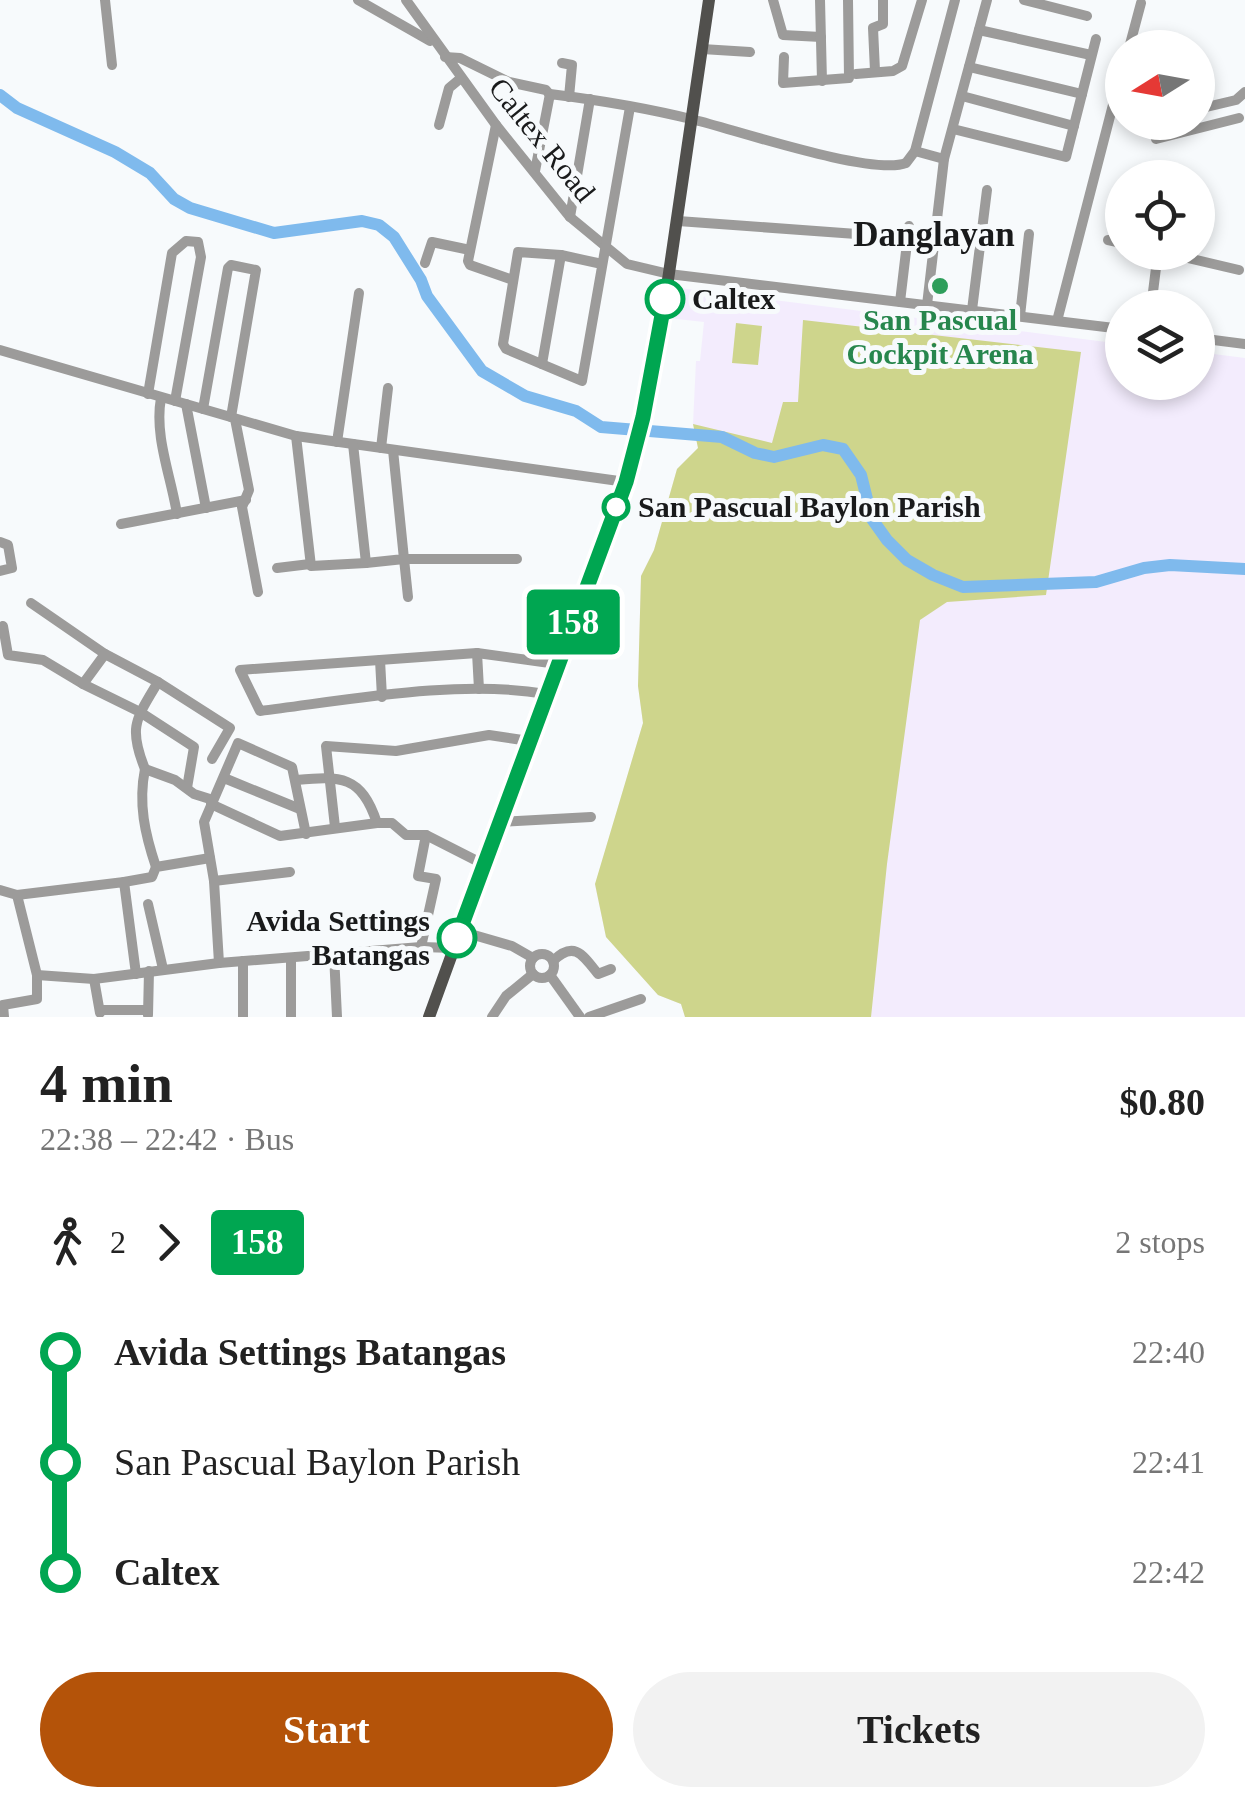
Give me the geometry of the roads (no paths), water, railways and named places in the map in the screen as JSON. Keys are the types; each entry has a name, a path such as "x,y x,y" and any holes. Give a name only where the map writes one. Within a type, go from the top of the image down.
{"main road":[{"path":"429,1017 636,448 678,221 708,0"}],"street":[{"path":"106,0 112,65"},
{"path":"358,0 435,44"},
{"name":"Caltex Road","path":"406,0 435,44 570,218 627,264 669,274 1105,327"},
{"path":"773,0 783,35 821,38"},
{"path":"820,0 822,80"},
{"path":"784,57 783,82 850,76 848,0"},
{"path":"876,70 873,28 884,24 883,0"},
{"path":"856,74 893,71 902,66 922,0"},
{"path":"445,57 460,58 509,82 546,90 550,95 691,119 762,140 878,166 899,166 916,152 955,0"},
{"path":"926,305 944,158 987,0"},
{"path":"1024,0 1087,16"},
{"path":"1134,30 1141,3"},
{"path":"979,30 1092,56"},
{"path":"954,129 1065,157 1096,39"},
{"path":"702,48 750,52"},
{"path":"562,62 572,65 570,96"},
{"path":"970,67 1082,94"},
{"path":"439,125 448,88 461,78"},
{"path":"535,171 550,95"},
{"path":"962,96 1074,126"},
{"path":"1215,104 1241,96 1242,120 1215,126"},
{"path":"570,218 590,99"},
{"path":"602,264 561,255 518,252 504,344 508,351 582,381 630,107"},
{"path":"496,125 470,265 513,280"},
{"path":"1057,321 1105,136"},
{"path":"916,152 944,158"},
{"path":"972,310 988,190"},
{"path":"678,221 884,236"},
{"path":"900,302 909,226"},
{"path":"1020,316 1028,234"},
{"path":"148,394 172,253 186,241 198,242 201,256 180,403 206,508"},
{"path":"425,263 432,242 470,250"},
{"path":"542,364 561,255"},
{"path":"1215,265 1238,270"},
{"path":"203,409 229,266 256,270 233,418 248,490 242,507 258,592"},
{"path":"337,442 359,293"},
{"path":"1215,340 1245,344"},
{"path":"0,350 296,436 626,482"},
{"path":"388,388 387,449 408,597"},
{"path":"161,398 164,462 177,514"},
{"path":"296,436 313,568 404,558 517,560"},
{"path":"353,444 366,563"},
{"path":"120,524 246,500"},
{"path":"0,542 8,545 12,568 0,571"},
{"path":"278,568 310,564"},
{"path":"31,603 105,654 230,728 212,759"},
{"path":"3,626 8,655 43,660 140,712 212,759 226,774 300,809"},
{"path":"477,653 479,689"},
{"path":"546,694 508,688 479,689 260,711 240,670 477,653 557,664"},
{"path":"83,684 105,654"},
{"path":"380,660 382,696"},
{"path":"0,890 16,896 152,877 156,867 144,828 140,790 145,769 133,740 140,712 158,682"},
{"path":"335,827 326,746 396,751 489,734 529,741"},
{"path":"219,963 214,880 204,822 238,743 292,767 306,834"},
{"path":"187,788 194,748"},
{"path":"145,769 175,780 280,836 392,823 406,835 426,834 485,864"},
{"path":"296,780 345,780 363,791 377,823"},
{"path":"501,822 591,817"},
{"path":"421,947 436,879 418,876 426,834"},
{"path":"156,867 210,858"},
{"path":"214,880 290,872"},
{"path":"124,882 136,974"},
{"path":"4,1017 4,1005 37,999 37,975 16,896"},
{"path":"148,904 163,969"},
{"path":"460,931 512,946 533,958"},
{"path":"37,975 94,980 219,963 421,947 454,948"},
{"path":"580,1017 550,975 553,962 572,948 581,952 598,974 611,970"},
{"path":"334,954 337,1017"},
{"path":"550,975 543,978 533,974 530,966 533,958 544,954 553,962"},
{"path":"290,958 291,1017"},
{"path":"242,1017 243,961"},
{"path":"94,980 100,1014 148,1014 149,971"},
{"path":"492,1017 506,996 533,974"},
{"path":"590,1017 641,999"}],"waterway":[{"path":"0,95 17,108 115,152 150,173 174,199 190,208 274,233 362,221 379,225 394,237 427,296 482,371 525,396 576,411 601,427 722,437 755,453 774,457 823,445 843,449 861,475 872,519 887,540 907,560 963,587 1096,582 1170,565 1245,569"}],"place":[{"name":"San Pascual Cockpit Arena","path":"940,286"},
{"name":"Caltex","path":"665,299"},
{"name":"San Pascual Baylon Parish","path":"616,507"},
{"name":"Avida Settings Batangas","path":"457,938"}],"district":[{"name":"Danglayan","path":"934,234"}]}
